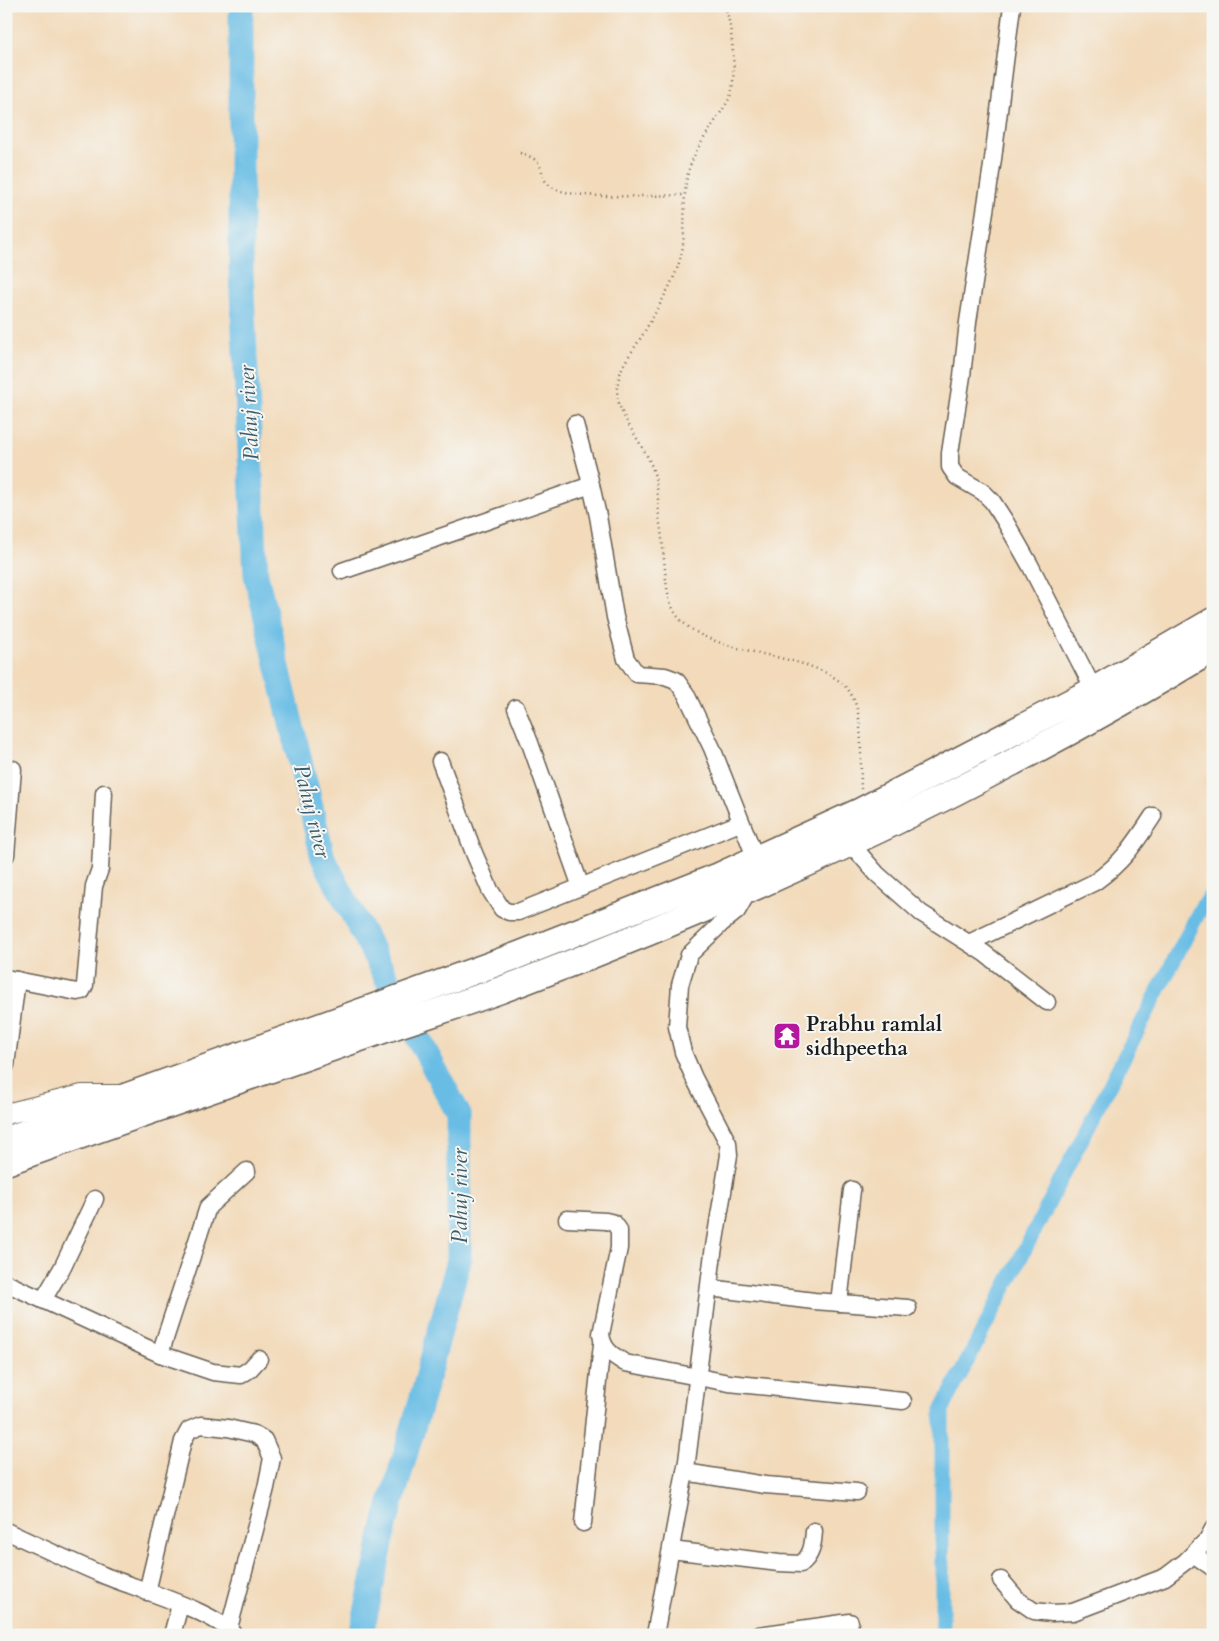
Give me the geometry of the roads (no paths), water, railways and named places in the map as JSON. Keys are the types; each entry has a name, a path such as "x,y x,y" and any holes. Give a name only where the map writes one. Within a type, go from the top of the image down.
{"highway":[{"path":"6,1140 73,1127 113,1123 267,1058 516,956 643,907 756,859 861,811 1094,690 1213,621"},
{"path":"6,1162 73,1127 128,1095 267,1058 529,980 750,888 923,808 1050,741 1213,649"}],"street":[{"path":"1012,6 993,159 950,453 950,467 957,477 983,492 992,501 1005,521 1030,565 1094,690"},
{"path":"574,424 591,485 615,617 626,659 638,674 665,676 676,680 686,694 712,748 740,823 756,859"},
{"path":"342,572 591,485"},
{"path":"516,708 581,887"},
{"path":"440,761 474,853 490,890 502,909 509,912 518,912 740,823"},
{"path":"6,855 13,769"},
{"path":"6,1065 12,979 76,992 82,991 85,985 94,886 100,869 104,793"},
{"path":"969,943 1095,882 1114,869 1130,851 1153,816"},
{"path":"850,843 877,874 901,896 942,927 969,943 1047,1002"},
{"path":"655,1635 685,1472 709,1288 729,1155 728,1143 694,1078 683,1052 677,1027 680,985 689,955 737,911 750,888"},
{"path":"6,1114 82,1095 128,1095"},
{"path":"6,1173 44,1159 113,1123"},
{"path":"160,1354 208,1207 248,1171"},
{"path":"839,1303 852,1190"},
{"path":"42,1300 66,1261 95,1199"},
{"path":"567,1219 606,1221 614,1223 619,1230 619,1248 601,1334 602,1344 583,1523"},
{"path":"6,1283 160,1354 213,1372 241,1375 260,1359"},
{"path":"709,1288 839,1303 908,1308"},
{"path":"602,1344 611,1355 625,1363 698,1378 806,1392 903,1401"},
{"path":"6,1531 89,1569 147,1592 180,1605 231,1631 272,1458 264,1440 254,1434 228,1428 201,1425 189,1430 183,1441 179,1456 147,1592"},
{"path":"685,1472 765,1485 857,1492"},
{"path":"1001,1580 1018,1600 1034,1611 1073,1612 1165,1577 1207,1540 1213,1529"},
{"path":"671,1550 801,1564 809,1558 813,1547 814,1531"},
{"path":"1192,1554 1213,1568"},
{"path":"172,1635 180,1605"},
{"path":"759,1635 850,1622"}],"waterway":[{"name":"Pahuj river","path":"241,6 241,271 256,575 323,858 459,1115 459,1260 386,1521 361,1635"},
{"path":"942,1635 942,1410 1202,906 1213,893"}],"place":[{"name":"Prabhu ramlal sidhpeetha","path":"787,1036"}]}
